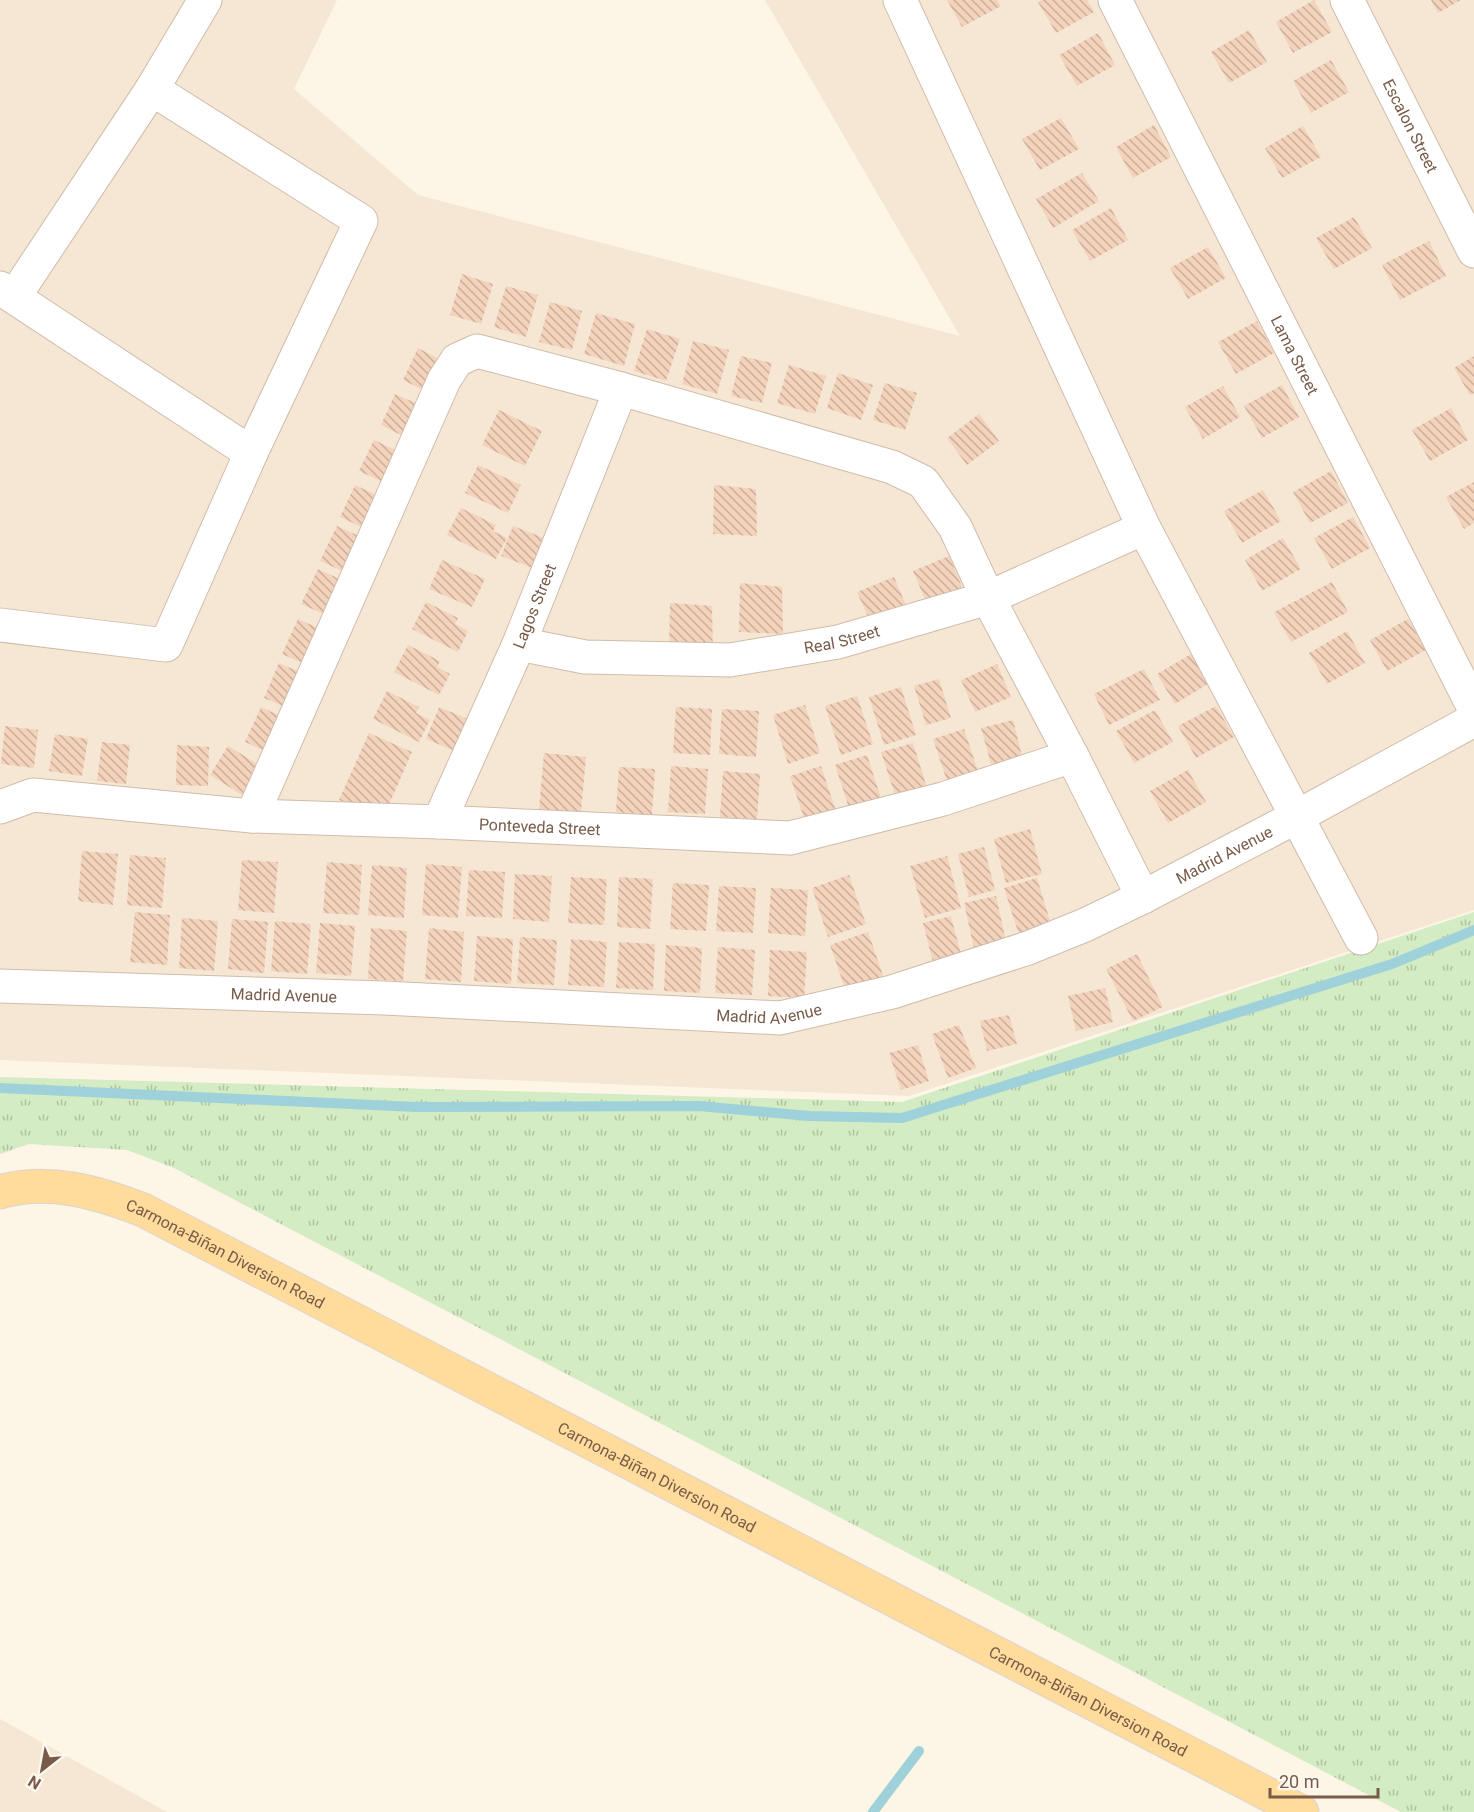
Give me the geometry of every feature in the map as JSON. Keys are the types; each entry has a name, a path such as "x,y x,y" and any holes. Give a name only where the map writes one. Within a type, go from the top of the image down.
{"main road":[{"name":"Carmona-Biñan Diversion Road","path":"0,1192 46,1186 69,1188 112,1198 143,1210 1302,1812"}],"street":[{"path":"206,0 152,88 7,292 251,453"},
{"path":"900,0 1144,528 1361,938"},
{"name":"Lama Street","path":"1115,0 1474,708"},
{"name":"Escalon Street","path":"1347,0 1474,251"},
{"path":"0,625 166,645 251,453 361,221 152,88"},
{"path":"252,816 444,380 458,360 477,351 621,389 892,467 924,482 955,527 988,598 1072,756 1143,897"},
{"name":"Lagos Street","path":"439,822 519,644 621,389"},
{"name":"Real Street","path":"519,644 585,657 730,660 838,642 988,598 1144,528"},
{"name":"Madrid Avenue","path":"0,986 384,998 780,1018 892,992 1028,948 1085,925 1298,816 1474,720"},
{"name":"Ponteveda Street","path":"0,807 33,795 252,816 790,838 943,799 1072,756"}],"shaded area":[{"path":"0,0 337,0 294,89 418,195 960,336 765,0 1474,0 1474,910 909,1096 0,1060"},
{"path":"0,1719 167,1812 0,1812"}],"green space":[{"path":"1474,912 1474,1812 1401,1812 174,1168 127,1150 29,1144 0,1154 0,1077 902,1102"}],"building":[{"path":"947,0 997,0 1001,6 962,27"},
{"path":"1041,0 1087,0 1094,12 1056,33 1038,2"},
{"path":"1314,0 1332,32 1293,53 1276,22"},
{"path":"1431,0 1461,0 1438,13"},
{"path":"1249,30 1267,62 1229,83 1211,52"},
{"path":"1098,33 1115,65 1077,86 1059,55"},
{"path":"1331,60 1349,92 1311,113 1293,81"},
{"path":"1061,118 1079,149 1040,170 1022,139"},
{"path":"1154,125 1171,157 1133,178 1116,147"},
{"path":"1303,126 1321,157 1282,178 1265,148"},
{"path":"1082,173 1099,201 1053,228 1036,199"},
{"path":"1111,208 1128,240 1090,261 1072,230"},
{"path":"1354,217 1372,248 1334,269 1316,238"},
{"path":"1429,241 1446,276 1400,300 1382,265"},
{"path":"1208,247 1226,278 1188,299 1170,268"},
{"path":"462,274 493,284 481,324 450,315"},
{"path":"506,286 538,295 526,337 494,327"},
{"path":"550,302 582,311 572,350 539,342"},
{"path":"596,313 635,324 624,366 584,354"},
{"path":"1257,321 1274,353 1236,374 1218,342"},
{"path":"647,329 680,339 666,381 634,371"},
{"path":"693,341 729,350 717,394 682,384"},
{"path":"418,348 443,361 429,393 403,380"},
{"path":"741,356 772,363 762,403 731,396"},
{"path":"1474,356 1474,393 1470,395 1454,368"},
{"path":"789,365 826,376 815,414 777,403"},
{"path":"838,373 873,385 861,420 827,408"},
{"path":"885,383 917,393 905,430 873,420"},
{"path":"1282,385 1299,417 1262,438 1244,406"},
{"path":"1223,386 1240,417 1203,439 1185,407"},
{"path":"395,394 422,406 407,438 381,425"},
{"path":"1451,408 1468,440 1430,461 1412,430"},
{"path":"499,410 542,431 525,466 482,445"},
{"path":"979,414 999,441 967,465 947,438"},
{"path":"374,440 400,452 385,483 359,471"},
{"path":"478,465 521,485 508,513 465,493"},
{"path":"1331,471 1348,503 1310,523 1293,492"},
{"path":"1474,482 1474,523 1464,529 1446,497"},
{"path":"355,485 381,497 366,529 340,517"},
{"path":"714,485 756,489 757,536 713,534"},
{"path":"1263,490 1281,521 1242,543 1224,511"},
{"path":"461,508 496,525 493,531 507,538 496,559 447,535"},
{"path":"1353,517 1370,548 1332,569 1314,538"},
{"path":"337,526 363,538 347,573 320,561"},
{"path":"513,526 552,541 541,571 501,556"},
{"path":"1283,538 1301,569 1262,591 1245,560"},
{"path":"949,556 963,589 927,604 913,571"},
{"path":"442,560 485,579 472,607 429,589"},
{"path":"318,569 344,581 328,616 301,604"},
{"path":"894,577 908,610 872,626 857,592"},
{"path":"1332,582 1348,612 1291,642 1274,612"},
{"path":"740,583 782,587 783,634 739,632"},
{"path":"426,602 458,618 455,624 468,631 458,652 412,629"},
{"path":"670,603 712,606 713,654 669,652"},
{"path":"298,619 325,631 309,666 282,654"},
{"path":"1408,619 1426,650 1387,671 1370,640"},
{"path":"1347,631 1365,663 1327,684 1309,653"},
{"path":"408,645 440,661 437,667 450,674 439,695 394,672"},
{"path":"1198,650 1216,679 1175,704 1157,674"},
{"path":"279,663 306,675 290,709 264,698"},
{"path":"997,664 1011,697 975,712 961,680"},
{"path":"1144,669 1160,700 1109,725 1094,694"},
{"path":"939,679 951,718 926,725 914,686"},
{"path":"901,687 916,735 884,745 869,697"},
{"path":"387,691 419,707 416,713 430,720 419,742 373,719"},
{"path":"857,696 873,744 841,755 825,706"},
{"path":"805,705 820,753 788,764 773,715"},
{"path":"1216,706 1234,737 1196,758 1178,726"},
{"path":"261,707 287,719 271,754 245,742"},
{"path":"439,707 480,724 467,756 426,739"},
{"path":"676,707 712,709 710,755 673,753"},
{"path":"722,709 759,711 756,757 719,754"},
{"path":"1155,710 1173,742 1134,763 1116,731"},
{"path":"1013,720 1025,768 994,775 981,728"},
{"path":"5,726 38,730 34,768 1,764"},
{"path":"964,729 980,777 949,787 933,739"},
{"path":"369,733 412,752 388,807 375,801 370,813 339,800"},
{"path":"55,734 88,739 82,776 49,771"},
{"path":"102,742 130,745 126,784 97,781"},
{"path":"913,743 928,791 897,801 881,752"},
{"path":"177,745 209,747 208,786 176,785"},
{"path":"228,746 269,771 250,800 210,775"},
{"path":"544,753 586,757 581,813 539,810"},
{"path":"867,755 883,804 851,814 835,765"},
{"path":"671,766 708,769 705,814 668,812"},
{"path":"821,766 837,814 806,824 790,776"},
{"path":"619,767 655,769 652,815 616,812"},
{"path":"1188,770 1206,802 1168,823 1150,791"},
{"path":"723,771 760,774 757,819 720,817"},
{"path":"1030,829 1042,874 1006,883 994,839"},
{"path":"984,847 995,890 969,897 958,854"},
{"path":"82,851 118,854 113,905 78,901"},
{"path":"130,855 166,858 162,908 127,905"},
{"path":"947,856 961,908 925,918 910,866"},
{"path":"242,860 278,862 274,913 238,910"},
{"path":"327,862 362,865 359,915 323,913"},
{"path":"426,864 462,867 458,918 422,915"},
{"path":"372,865 407,868 404,918 368,915"},
{"path":"469,870 505,872 502,918 466,916"},
{"path":"515,874 552,876 549,922 513,919"},
{"path":"849,875 866,924 828,937 812,888"},
{"path":"571,877 607,879 604,925 568,923"},
{"path":"619,877 653,879 650,929 617,927"},
{"path":"1037,878 1053,931 1021,941 1004,888"},
{"path":"673,883 709,885 706,931 670,929"},
{"path":"719,886 756,888 753,933 716,931"},
{"path":"771,888 808,890 805,936 768,933"},
{"path":"996,896 1007,946 975,953 964,903"},
{"path":"135,912 170,915 167,965 130,962"},
{"path":"951,916 962,958 934,966 923,923"},
{"path":"182,918 218,921 214,971 179,968"},
{"path":"232,919 268,922 264,973 228,969"},
{"path":"275,921 311,924 307,974 271,971"},
{"path":"320,923 355,926 351,976 316,973"},
{"path":"371,928 407,931 403,981 368,979"},
{"path":"429,928 464,932 461,982 425,979"},
{"path":"868,932 885,981 847,994 830,945"},
{"path":"477,936 513,939 511,984 474,981"},
{"path":"520,937 557,940 554,985 517,983"},
{"path":"571,939 607,942 604,987 568,985"},
{"path":"619,942 655,944 653,990 616,988"},
{"path":"666,945 702,948 700,993 664,991"},
{"path":"718,947 755,950 752,995 715,993"},
{"path":"770,950 807,952 804,998 768,996"},
{"path":"1137,954 1163,1007 1133,1021 1106,969"},
{"path":"1105,988 1113,1022 1076,1031 1068,996"},
{"path":"1009,1015 1017,1044 987,1051 980,1021"},
{"path":"959,1025 976,1068 948,1078 932,1034"},
{"path":"918,1045 929,1081 901,1090 889,1053"}],"waterway":[{"path":"0,1088 416,1107 699,1106 809,1116 902,1118 1392,964 1474,930"},
{"path":"873,1812 919,1751"}]}
